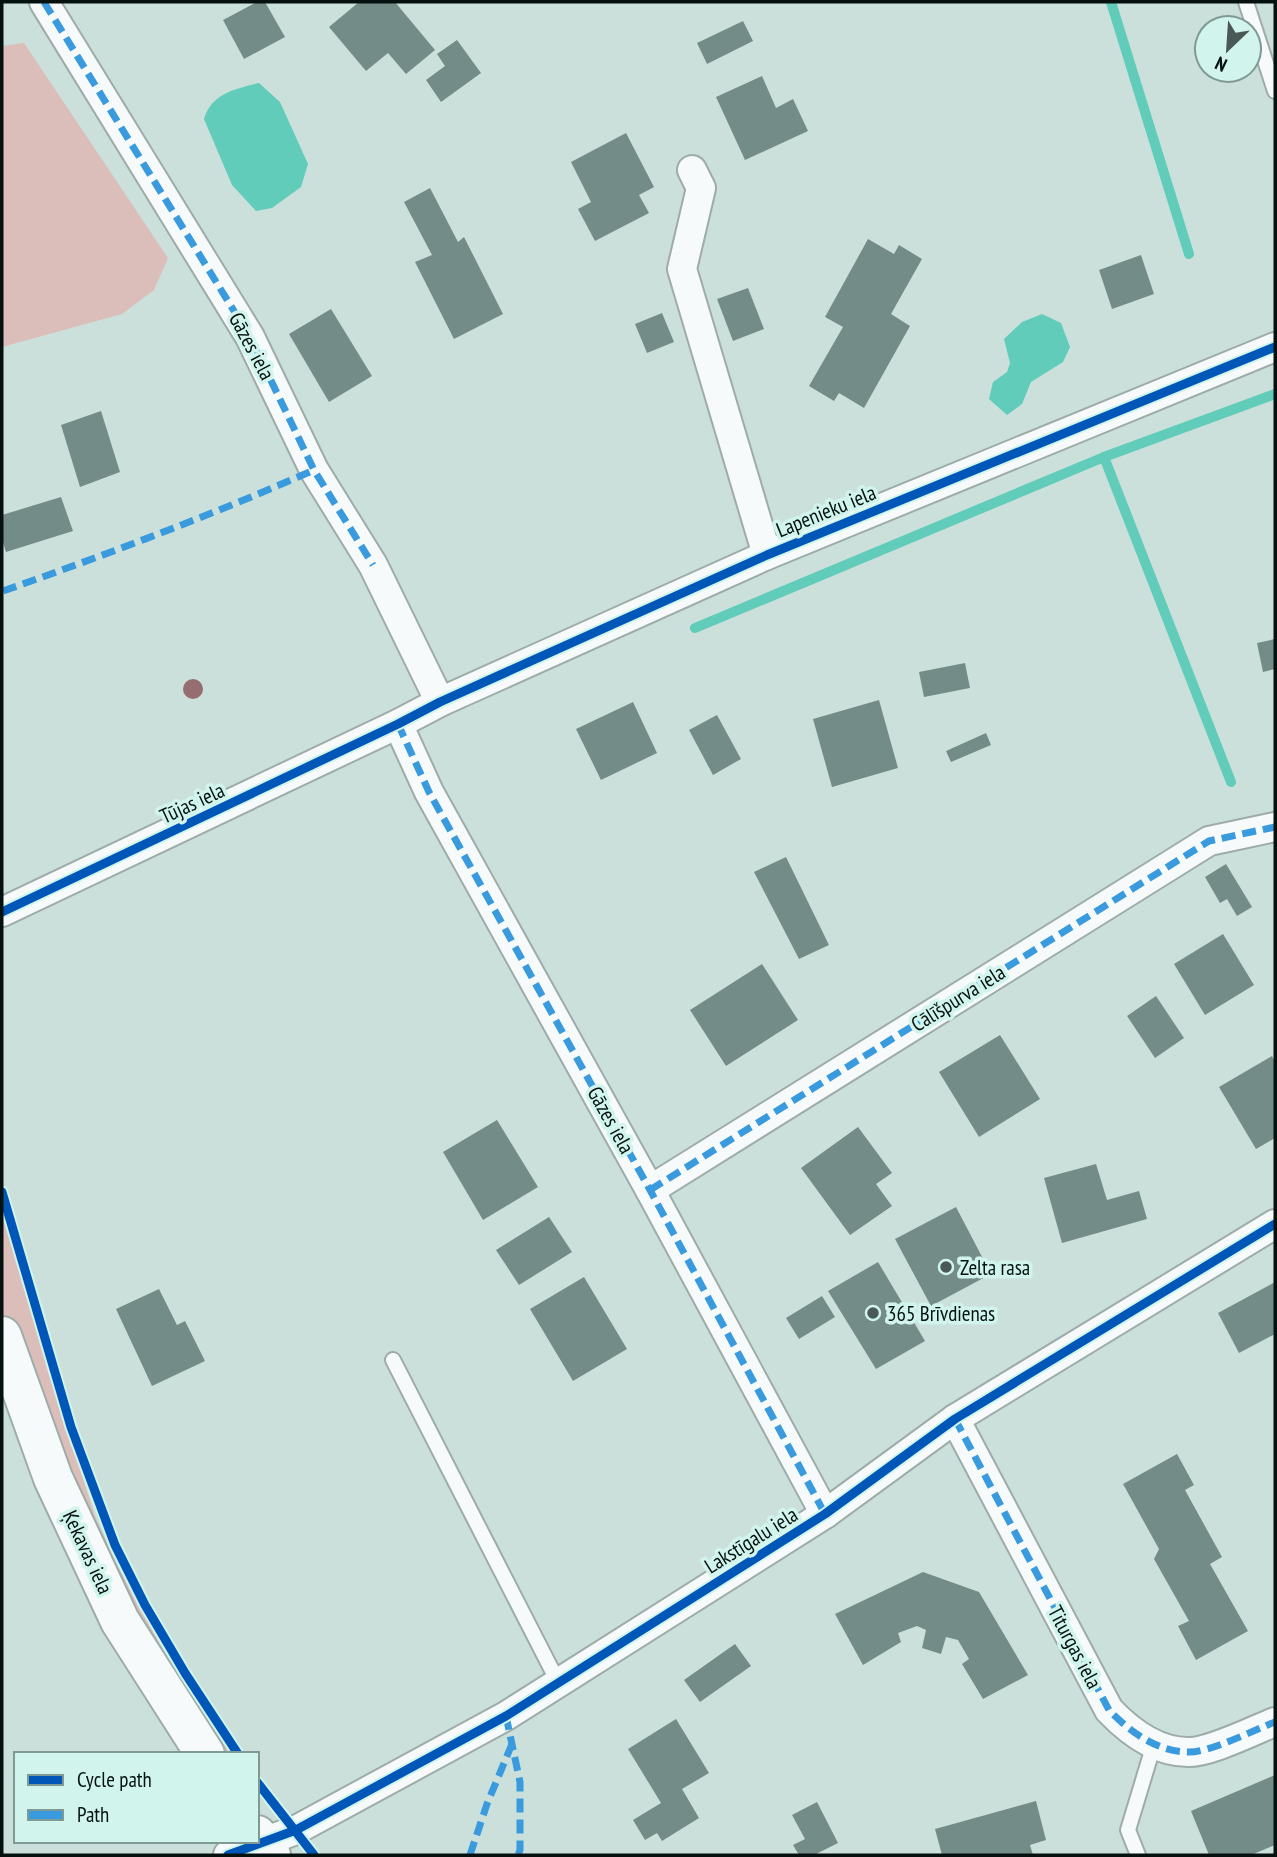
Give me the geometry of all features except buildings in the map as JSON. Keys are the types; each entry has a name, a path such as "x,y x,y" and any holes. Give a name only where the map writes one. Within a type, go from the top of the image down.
{"main road":[{"name":"Ķekavas iela","path":"2,1336 53,1478 120,1621 204,1752"}],"street":[{"name":"Gāzes iela","path":"44,2 250,338 314,470 373,565 440,702"},
{"path":"692,170 701,188 681,269 767,555"},
{"name":"Lapenieku iela","path":"398,724 440,702 767,555 1275,347"},
{"name":"Gāzes iela","path":"398,724 429,792 650,1190 825,1514"},
{"name":"Tūjas iela","path":"2,912 398,724"},
{"name":"Cālīšpurva iela","path":"650,1190 1209,841 1275,827"},
{"name":"Lakstīgalu iela","path":"255,1847 312,1821 506,1716 825,1514 955,1419 1275,1224"},
{"name":"Titurgas iela","path":"955,1419 1109,1710 1124,1726 1154,1744 1189,1753 1275,1722"}],"lane":[{"path":"1246,2 1275,91"},
{"path":"393,1360 558,1682"},
{"path":"1138,1855 1128,1830 1154,1744"}],"shaded area":[{"path":"24,43 168,258 154,290 122,314 2,347 2,46"},
{"path":"259,83 280,102 308,164 301,187 272,208 256,211 232,185 204,119 219,98 233,90"},
{"path":"1042,314 1061,323 1070,347 1063,362 1031,382 1022,404 1007,415 989,399 993,382 1007,372 1010,363 1004,339 1022,322"},
{"path":"2,1212 50,1378 95,1516 118,1566 175,1672 230,1752 221,1752 139,1627 18,1358 2,1309"}],"waterway":[{"path":"1111,2 1189,254"},
{"path":"695,628 1104,457 1275,394"},
{"path":"1104,457 1231,782"}],"marked path":[{"path":"44,2 250,337 314,470 373,565"},
{"path":"3,591 160,534 314,470"},
{"path":"398,724 429,792 650,1190 825,1514"},
{"path":"650,1190 1209,841 1275,827"},
{"path":"955,1419 1109,1710 1117,1718 1144,1739 1165,1748 1188,1752 1219,1745 1275,1722"},
{"path":"506,1716 520,1782 518,1855"},
{"path":"470,1855 487,1804 512,1744"}],"cycle path":[{"path":"2,912 440,702 767,555 1275,347"},
{"path":"2,1192 71,1427 115,1545 145,1605 237,1752"},
{"path":"228,1855 296,1830 506,1716 825,1514 955,1419 1275,1224"},
{"path":"259,1785 314,1855"}],"place":[{"name":"Zelta rasa","path":"946,1267"},
{"name":"365 Brīvdienas","path":"873,1313"}]}
